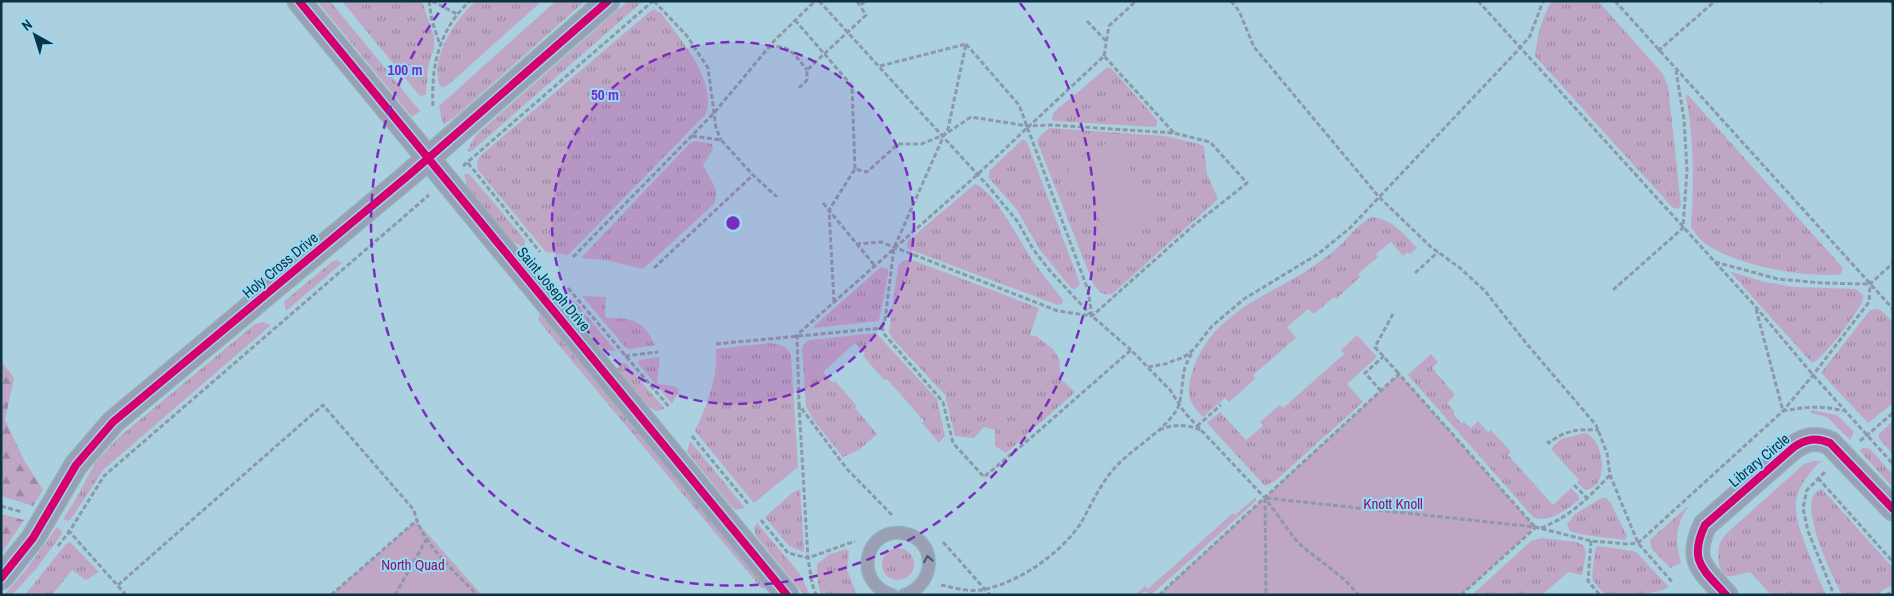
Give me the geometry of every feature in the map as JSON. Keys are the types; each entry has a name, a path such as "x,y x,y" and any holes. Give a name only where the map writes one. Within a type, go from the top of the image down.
{"street":[{"name":"Saint Joseph Drive","path":"299,1 427,159 656,433 787,595"},
{"name":"Holy Cross Drive","path":"1,578 33,538 76,466 113,422 427,159 608,1"},
{"name":"Library Circle","path":"1726,595 1702,567 1698,559 1699,538 1705,525 1801,442 1820,439 1830,443 1893,509"}],"lane":[{"path":"892,595 883,592 876,586 868,569 867,560 875,543 883,537 902,533 920,542 926,550 929,559 926,579 912,593 904,595"}],"path":[{"path":"441,46 432,21 431,1 458,14"},
{"path":"433,106 432,82 435,60 448,30 458,14 470,1"},
{"path":"463,167 653,1 688,36 708,68 716,128 721,140 753,175 778,197"},
{"path":"573,257 714,113 768,47 815,1"},
{"path":"819,1 978,174 1018,222 1033,249 1050,271 1092,316 1131,350 1170,390 1197,426 1265,498 1298,543 1345,580 1359,595"},
{"path":"807,70 848,34 866,15 857,1"},
{"path":"860,6 865,1"},
{"path":"816,595 808,558 797,335 978,174 1104,56 1109,26 1136,1"},
{"path":"1231,1 1239,11 1254,47 1379,197 1438,252 1460,268 1485,291 1599,430 1608,453 1610,475 1638,543 1673,583"},
{"path":"1478,1 1755,306 1844,411 1893,464"},
{"path":"942,579 940,585 961,589 986,590 1039,565 1058,548 1080,523 1102,483 1113,470 1173,415 1179,404 1185,368 1194,349 1212,326 1244,299 1318,254 1350,228 1520,48 1530,36 1543,1"},
{"path":"1614,1 1893,310"},
{"path":"1658,51 1715,1"},
{"path":"1890,1 1893,4"},
{"path":"795,20 852,86 855,169 829,210 834,302"},
{"path":"1087,21 1106,41"},
{"path":"880,66 966,44"},
{"path":"966,44 1019,105 1088,290 1092,316"},
{"path":"966,44 948,129 894,248 885,320 882,328 886,336 943,402 953,442 984,477 1034,436 1131,350"},
{"path":"768,47 788,48 807,70 807,80 799,88"},
{"path":"1104,56 1174,133"},
{"path":"1613,290 1684,228 1687,170 1684,119 1676,71"},
{"path":"855,169 866,172 898,144 921,144 944,135 971,117 1028,126 1052,125 1174,133 1210,142 1247,183 1194,226 1092,316 1058,311 881,242 856,244"},
{"path":"692,136 721,140"},
{"path":"468,163 540,252"},
{"path":"654,268 753,175"},
{"path":"126,595 69,532 104,476 435,190"},
{"path":"822,203 875,266"},
{"path":"1415,273 1438,252"},
{"path":"1714,262 1778,279 1822,283 1870,284 1893,263"},
{"path":"1265,498 1535,527 1591,541 1638,543 1783,411 1869,302 1870,284"},
{"path":"568,288 670,408"},
{"path":"1755,306 1783,411"},
{"path":"1393,314 1375,347 1535,527"},
{"path":"716,344 882,328"},
{"path":"1147,368 1165,364 1184,356 1194,349"},
{"path":"624,356 658,352"},
{"path":"1380,391 1365,373 1384,356"},
{"path":"1159,595 1399,374"},
{"path":"118,585 323,405 414,510 416,521 426,540 477,595"},
{"path":"799,405 847,470 890,515 899,515"},
{"path":"1197,426 1221,406"},
{"path":"1783,411 1809,406 1834,408 1844,411"},
{"path":"1834,595 1808,531 1803,508 1807,490 1818,478 1893,413"},
{"path":"1156,432 1180,425 1201,430"},
{"path":"1547,441 1549,443 1559,435 1572,431 1599,430"},
{"path":"692,436 749,505"},
{"path":"1540,528 1564,518 1588,499 1610,475"},
{"path":"1818,478 1893,562"},
{"path":"1574,485 1588,499"},
{"path":"1265,498 1266,595"},
{"path":"1,506 28,513"},
{"path":"761,520 788,552 808,558 852,543 860,537"},
{"path":"331,595 416,521"},
{"path":"1461,595 1535,527"},
{"path":"945,550 940,539 990,595"},
{"path":"395,595 426,540"},
{"path":"1591,541 1588,581 1600,595"},
{"path":"1886,595 1893,591"}],"green space":[{"path":"317,1 330,1 420,111 412,117"},
{"path":"342,1 422,1 434,37 434,48 428,67 426,94 423,96 419,95"},
{"path":"476,1 542,1 448,85 440,86 438,64 446,40 460,17"},
{"path":"556,1 585,1 455,117 443,125 439,106"},
{"path":"628,1 643,1 474,149 470,152 467,151 476,135"},
{"path":"1552,1 1598,1 1663,74 1668,86 1681,206 1678,209 1672,207 1535,56 1540,27"},
{"path":"653,9 661,13 695,60 706,88 708,101 706,114 568,255 546,252 478,170 477,161 480,156"},
{"path":"1108,67 1112,69 1157,120 1157,125 1154,127 1053,121 1054,112"},
{"path":"1688,95 1843,268 1841,274 1826,275 1788,272 1747,263 1713,249 1700,238 1691,227 1693,162 1686,96"},
{"path":"1049,128 1165,136 1204,146 1207,174 1218,199 1112,294 1103,294 1093,283 1037,141"},
{"path":"1022,140 1027,142 1080,284 1075,289 1071,288 1040,250 1017,210 989,178 989,171"},
{"path":"1112,140 1158,215 1113,243 1067,167"},
{"path":"695,141 712,144 713,149 703,165 715,189 716,199 714,204 643,269 605,260 581,258 690,143"},
{"path":"464,174 469,174 472,177 524,239 525,245 522,247 512,241 467,186"},
{"path":"975,184 991,196 999,206 1032,260 1063,300 1062,304 1058,305 908,249 907,244 909,240"},
{"path":"1372,217 1392,224 1417,248 1410,254 1408,252 1403,256 1391,242 1376,254 1378,257 1358,274 1360,277 1336,299 1334,297 1314,314 1308,309 1287,327 1296,338 1253,375 1255,379 1229,402 1225,398 1203,417 1191,402 1189,387 1200,353 1212,336 1225,322 1241,310 1326,257"},
{"path":"336,260 342,263 286,311 284,302"},
{"path":"904,260 915,261 1039,308 1030,335 1036,336 1053,349 1059,359 1061,379 1075,392 1006,453 995,446 995,430 984,427 974,438 955,436 945,395 892,338 889,332 898,266"},
{"path":"881,267 888,270 888,275 879,321 814,328 814,326"},
{"path":"1732,272 1764,282 1796,287 1856,289 1863,295 1863,300 1832,345 1812,363"},
{"path":"582,296 606,297 605,316 607,318 637,322 646,330 655,345 626,348"},
{"path":"566,300 574,301 577,304 616,351 602,350 563,302"},
{"path":"1870,310 1882,311 1893,323 1893,403 1868,423 1821,373"},
{"path":"540,314 765,587 762,589 538,320"},
{"path":"262,322 271,325 103,470 71,519 67,521 63,519 95,463 119,437 255,324"},
{"path":"876,333 937,399 945,436 939,443 922,423 924,421 887,379 884,380 863,356 865,354 855,343 823,372 833,383 835,381 857,406 855,408 877,434 859,450 843,457 812,418 806,406 802,348 807,341 811,340"},
{"path":"1357,335 1377,357 1347,384 1363,402 1275,481 1265,486 1207,423 1220,412 1246,440 1263,426 1260,422 1280,405 1283,408 1344,354 1341,350"},
{"path":"770,343 782,346 791,355 798,467 754,503 695,431 713,381 716,349"},
{"path":"1431,354 1438,362 1432,368 1455,395 1447,403 1461,423 1464,422 1471,428 1478,421 1488,432 1491,430 1511,452 1508,455 1553,505 1571,488 1578,495 1579,500 1551,517 1539,519 1533,517 1408,375"},
{"path":"660,357 657,384 674,386 679,389 672,404 638,363 639,360"},
{"path":"1,361 14,378 5,420 25,462 43,490 33,506 1,496"},
{"path":"625,363 665,409 656,411 649,407 617,369 619,364"},
{"name":"Knott Knoll","path":"1399,374 1535,527 1461,595 1159,595"},
{"path":"1811,410 1837,415 1854,432 1850,440 1827,417 1811,413"},
{"path":"1893,421 1893,455 1879,438 1879,434"},
{"path":"1585,433 1592,437 1597,444 1602,463 1598,482 1593,488 1585,490 1577,483 1579,480 1551,449 1561,439"},
{"path":"690,441 745,508 736,510 732,507 687,452"},
{"path":"1862,448 1871,450 1893,475 1893,488 1860,451"},
{"path":"1821,461 1810,473 1798,493 1796,513 1803,537 1826,595 1771,595 1750,572 1733,576 1724,574 1721,571 1718,551 1727,533 1804,464"},
{"path":"800,489 804,552 789,546 765,517 792,493"},
{"path":"1822,489 1893,568 1893,585 1881,591 1879,595 1842,595 1824,556 1813,521 1811,506 1814,495"},
{"path":"1256,497 1256,501 1151,595 1145,591 1141,595 1135,595 1145,586 1148,589 1233,513 1235,515"},
{"path":"1602,498 1606,498 1610,502 1627,536 1625,540 1575,533 1569,528 1567,524 1575,514"},
{"path":"1688,506 1678,527 1677,534 1681,563 1670,568 1652,549 1650,540"},
{"path":"1,514 24,520 1,554"},
{"name":"North Quad","path":"416,521 482,595 331,595"},
{"path":"757,523 800,574 810,595 804,595 757,537 754,530"},
{"path":"57,527 62,531 61,535 36,569 12,595 4,595 25,571"},
{"path":"1541,538 1577,542 1584,546 1586,553 1582,575 1568,572 1542,595 1472,595 1531,541"},
{"path":"70,542 99,572 86,580 72,570 52,595 25,595 65,545"},
{"path":"1598,546 1637,553 1669,587 1647,593 1605,595 1593,581 1592,577 1595,549"},
{"path":"898,548 904,549 909,553 913,558 913,570 909,575 904,579 898,580 892,579 887,575 883,570 882,564 883,558 887,553 892,549"},
{"path":"846,549 849,551 847,570 857,595 821,595 817,564 830,554"}],"cycle path":[{"path":"299,1 787,595"},
{"path":"1,578 33,538 76,465 113,422 409,175 608,1"},
{"path":"1726,595 1700,564 1698,547 1705,525 1798,444 1816,440 1830,443 1893,509"}]}
